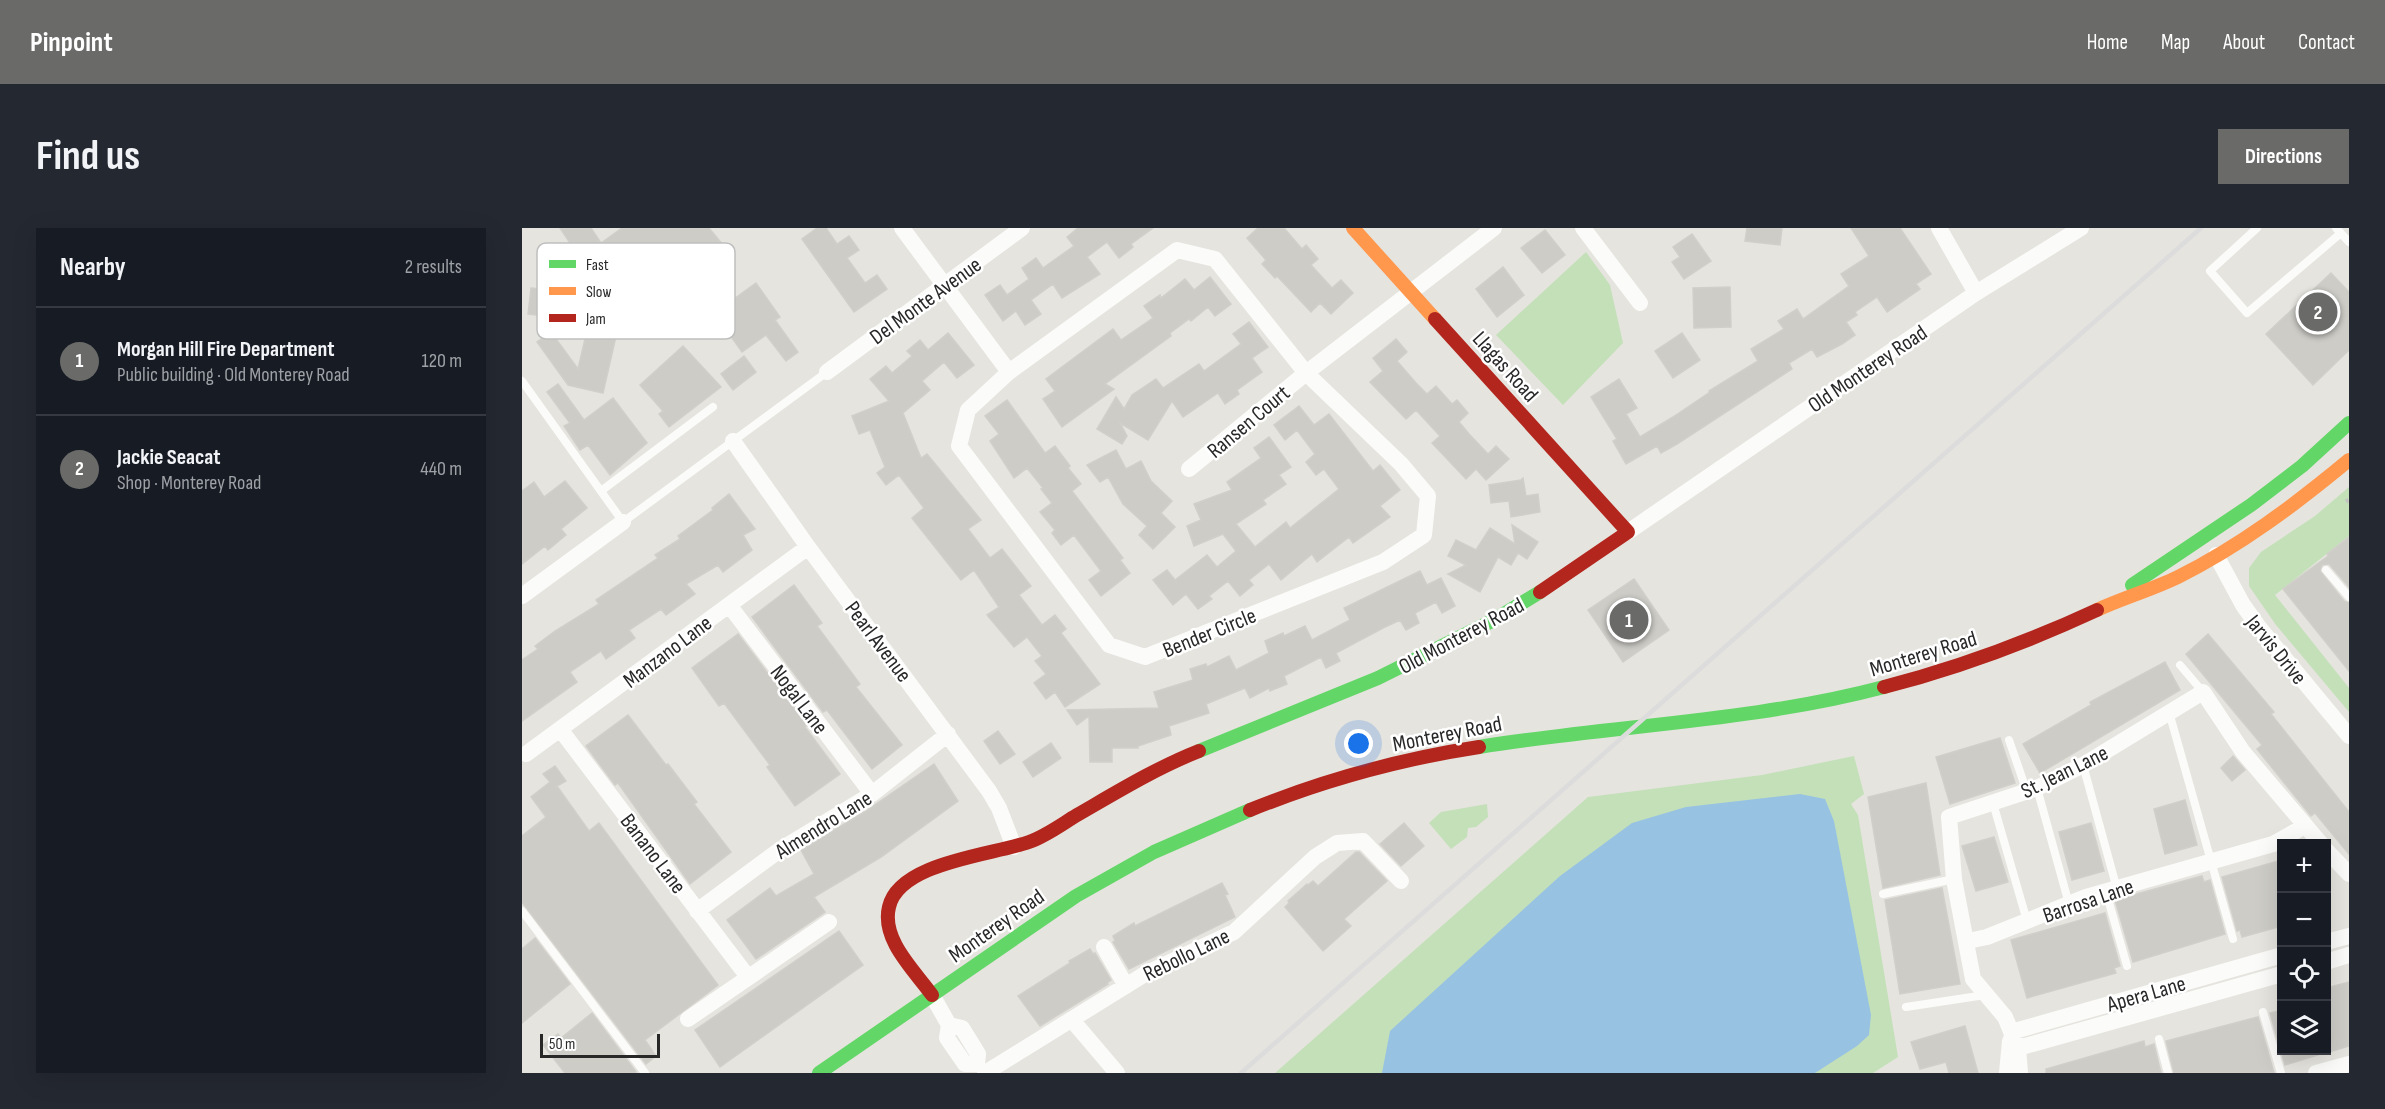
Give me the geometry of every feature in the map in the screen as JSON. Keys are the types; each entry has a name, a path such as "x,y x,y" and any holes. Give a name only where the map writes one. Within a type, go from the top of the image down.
{"main road":[{"name":"Llagas Road","path":"1353,228 1628,531"},
{"name":"Monterey Road","path":"2110,604 2144,575 2247,509 2302,466 2349,423"},
{"name":"Monterey Road","path":"819,1073 1041,918 1088,888 1134,862 1226,819 1319,785 1410,759 1459,750 1743,715 1892,686 1977,660 2017,646 2110,604 2152,589 2216,555 2277,516 2349,460"},
{"name":"Old Monterey Road","path":"932,995 894,941 889,928 890,902 898,888 909,879 925,870 1014,847 1047,833 1167,764 1369,682 1437,650 1494,620 1545,589 1628,531"}],"street":[{"path":"902,228 1009,372"},
{"name":"Del Monte Avenue","path":"827,372 1022,228"},
{"path":"1306,373 1494,228"},
{"path":"1583,228 1640,303"},
{"path":"1939,228 1976,293"},
{"name":"Old Monterey Road","path":"1628,531 1976,293 2081,228"},
{"name":"Bender Circle","path":"1177,250 1215,259 1306,373 1401,464 1428,496 1424,535 1383,562 1145,657 1109,645 959,446 968,410 1009,372 1177,250"},
{"name":"Ransen Court","path":"1189,469 1306,373"},
{"name":"Pearl Avenue","path":"733,441 808,547 948,734 999,808 1014,847"},
{"path":"522,596 623,522"},
{"name":"Manzano Lane","path":"526,754 808,547"},
{"name":"Jarvis Drive","path":"2216,555 2243,605 2258,626 2349,736"},
{"name":"Nogal Lane","path":"729,605 872,794"},
{"path":"2204,692 2243,752 2317,839"},
{"name":"St. Jean Lane","path":"2011,1032 2005,1017 1973,979 1968,941 1954,879 1949,817 2032,790 2083,765 2204,692"},
{"name":"Banano Lane","path":"560,729 748,977"},
{"name":"Almendro Lane","path":"697,911 781,849 872,794 948,734"},
{"name":"Barrosa Lane","path":"1968,941 1987,938 2069,904 2112,890 2273,844 2305,826"},
{"name":"Rebollo Lane","path":"932,995 949,1026 947,1038 965,1064 982,1070 1072,1020 1145,974 1234,932 1315,857 1336,843 1363,842 1401,880"},
{"path":"2331,855 2349,874"},
{"path":"688,1019 829,922"},
{"path":"2331,941 2349,936"},
{"path":"1104,947 1126,986"},
{"path":"2331,960 2349,955"},
{"name":"Apera Lane","path":"2011,1032 2277,956"},
{"name":"Apera Lane","path":"2018,1048 2277,975"},
{"path":"1072,1020 1117,1073"},
{"path":"2011,1032 2018,1048 2020,1073"},
{"path":"2007,1073 2011,1032"},
{"path":"2316,1073 2349,1064"}],"lane":[{"path":"2257,228 2210,271 2247,313 2339,231 2349,242"},
{"path":"522,381 623,522 827,372"},
{"path":"601,491 713,407"},
{"path":"2326,570 2349,597"},
{"path":"2180,665 2204,692"},
{"path":"2169,712 2233,939"},
{"path":"2009,740 2032,790 2069,904"},
{"path":"2083,765 2127,966"},
{"path":"1993,803 2027,921"},
{"path":"1883,894 1954,879"},
{"path":"522,911 645,1073"},
{"path":"1906,1007 1985,995"},
{"path":"2263,1012 2281,1073"},
{"path":"2159,1039 2168,1073"}],"path":[{"path":"2346,499 2349,503"}],"green space":[{"path":"1586,252 1610,285 1623,343 1563,405 1496,335"},
{"path":"2349,487 2349,536 2275,595 2349,688 2349,712 2276,625 2249,586 2249,568 2261,552 2315,516"},
{"path":"1854,756 1864,794 1851,804 1858,815 1898,1057 1873,1073 1275,1073 1588,797 1762,775"},
{"path":"1487,804 1488,817 1476,827 1468,828 1467,837 1451,849 1429,823 1441,812"}],"water":[{"path":"1800,794 1825,799 1834,821 1871,1015 1869,1035 1857,1046 1815,1073 1382,1073 1390,1031 1560,876 1632,823 1686,807"}],"building":[{"path":"560,228 591,228 601,243 570,243"},
{"path":"622,228 709,228 721,243 601,243"},
{"path":"817,228 826,228 837,244 849,236 859,250 847,258 865,283 877,275 887,289 854,312 802,239"},
{"path":"1078,228 1153,228 1131,244 1133,247 1119,258 1107,242 1087,257 1100,274 1062,298 1053,284 1031,300 1041,314 1025,325 1016,311 1003,321 985,295 1000,285 1007,295 1029,279 1022,268 1036,258 1043,268 1074,246 1067,237"},
{"path":"1258,228 1284,228 1302,249 1306,245 1318,259 1311,265 1332,288 1341,280 1353,293 1331,314 1320,303 1311,312 1277,276 1275,278 1262,264 1266,260 1247,238"},
{"path":"1747,228 1782,228 1780,245 1745,241"},
{"path":"1851,228 1900,228 1931,274 1916,284 1920,289 1887,312 1877,297 1855,312 1857,315 1846,322 1855,335 1842,344 1817,357 1812,349 1789,363 1792,369 1677,444 1661,453 1657,446 1626,464 1613,441 1617,439 1591,397 1619,379 1637,408 1626,414 1640,437 1673,417 1709,391 1758,361 1751,349 1784,329 1778,321 1797,309 1803,319 1849,286 1841,274 1869,256"},
{"path":"1545,230 1565,255 1542,273 1521,248"},
{"path":"1692,234 1711,261 1684,279 1672,262 1680,257 1673,247"},
{"path":"1503,267 1524,295 1497,317 1476,289"},
{"path":"2331,273 2349,292 2349,350 2313,385 2266,334"},
{"path":"1210,277 1231,304 1215,316 1208,307 1191,321 1189,319 1170,333 1171,336 1105,384 1114,389 1062,427 1043,399 1055,391 1046,379 1113,329 1121,340 1153,318 1144,306 1160,295 1161,298 1185,279 1194,290"},
{"path":"756,283 780,317 775,320 798,352 786,361 766,335 742,352 733,339 735,339 735,298"},
{"path":"1730,287 1731,327 1694,328 1693,288"},
{"path":"531,288 537,289 537,315 528,314"},
{"path":"1249,322 1268,347 1252,358 1262,372 1237,390 1239,394 1225,404 1218,393 1183,417 1172,401 1148,440 1120,423 1127,436 1122,444 1097,429 1116,397 1124,409 1132,395 1156,379 1163,388 1199,364 1204,371 1241,344 1233,334"},
{"path":"948,333 974,365 957,378 944,362 922,381 930,390 903,413 921,458 927,454 981,520 968,529 990,558 1002,549 1031,586 1019,595 1042,625 1055,615 1066,629 1061,633 1100,684 1065,707 1055,692 1046,699 1034,683 1046,674 1035,661 1042,656 1027,637 1014,647 987,615 999,607 974,570 961,580 912,518 924,508 899,475 886,485 877,473 885,467 870,430 859,434 852,416 889,401 870,379 886,366 892,373 912,356 907,351 920,340 928,350"},
{"path":"1682,333 1700,360 1673,378 1655,351"},
{"path":"541,339 556,339 578,369 585,339 615,339 603,393 568,385 537,342"},
{"path":"1396,339 1407,352 1397,361 1416,383 1427,394 1436,386 1452,404 1457,400 1468,413 1459,422 1470,435 1488,454 1496,446 1509,459 1486,480 1476,469 1466,479 1432,443 1440,436 1416,410 1406,419 1370,382 1383,371 1373,358"},
{"path":"683,346 721,387 669,427 659,414 663,411 640,385"},
{"path":"744,356 756,372 733,390 721,374"},
{"path":"558,384 584,420 613,398 647,443 610,475 588,445 580,450 564,426 570,423 547,392"},
{"path":"1007,400 1045,453 1055,446 1070,466 1068,468 1081,484 1072,491 1123,558 1120,560 1130,573 1101,596 1089,580 1101,571 1074,535 1061,545 1052,533 1055,530 1040,512 1052,503 1041,489 1043,488 1027,468 1014,478 990,441 999,434 985,416"},
{"path":"1299,406 1314,425 1329,414 1373,471 1380,465 1400,490 1380,506 1390,517 1353,543 1349,537 1317,562 1312,554 1281,580 1269,564 1249,580 1253,585 1240,596 1228,581 1209,596 1212,599 1198,609 1186,594 1173,605 1153,580 1167,570 1175,580 1207,555 1217,567 1236,551 1223,534 1194,546 1187,526 1201,520 1194,504 1232,490 1227,482 1261,458 1254,448 1269,437 1291,467 1279,475 1286,484 1263,500 1266,504 1236,524 1255,547 1286,522 1290,528 1339,489 1324,469 1316,475 1306,462 1315,454 1297,430 1285,440 1274,425"},
{"path":"1116,450 1126,469 1141,461 1151,481 1172,501 1161,513 1175,527 1153,549 1139,535 1147,526 1123,504 1108,477 1100,482 1087,465"},
{"path":"1523,478 1526,496 1538,494 1540,512 1511,517 1509,501 1491,503 1489,485"},
{"path":"565,481 587,508 561,529 566,535 548,550 545,546 522,564 522,491 534,482 544,497"},
{"path":"729,494 755,529 743,535 752,550 723,572 718,565 686,584 695,594 666,615 661,609 629,630 635,638 606,659 601,651 570,672 577,682 522,721 522,660 538,649 535,646 555,631 599,604 596,600 658,558 655,555 680,539 678,536 713,510 712,508"},
{"path":"1512,525 1538,542 1527,559 1518,553 1511,565 1498,557 1480,592 1448,574 1466,565 1448,556 1456,540 1476,550 1490,528 1515,544"},
{"path":"2349,537 2349,587 2329,564 2322,565 2320,571 2344,601 2349,603 2349,671 2283,589 2328,556 2327,554"},
{"path":"1420,571 1427,585 1441,578 1455,606 1442,613 1436,602 1415,613 1419,623 1406,630 1400,620 1383,628 1336,653 1340,661 1326,668 1321,657 1284,676 1287,684 1270,691 1269,688 1250,698 1245,688 1206,704 1209,713 1169,726 1171,735 1138,746 1138,748 1112,748 1112,762 1090,762 1089,716 1077,725 1067,710 1159,708 1154,692 1193,680 1190,669 1206,664 1207,667 1229,656 1236,670 1269,653 1265,641 1283,633 1284,636 1305,626 1312,640 1350,620 1344,608"},
{"path":"1634,579 1669,630 1623,662 1588,610"},
{"path":"794,585 822,623 817,626 860,684 856,687 902,745 872,769 827,710 823,712 752,617"},
{"path":"738,634 807,725 805,727 840,774 795,806 767,767 770,765 724,703 719,706 692,668"},
{"path":"2208,634 2274,712 2271,714 2349,812 2349,854 2315,813 2311,816 2257,749 2262,745 2186,654"},
{"path":"2165,662 2180,690 2040,773 2023,744 2091,705 2090,702"},
{"path":"628,715 697,802 694,804 731,852 690,884 618,783 615,785 586,746"},
{"path":"998,731 1015,754 1000,764 984,741"},
{"path":"2000,738 2015,783 1950,804 1936,757"},
{"path":"1051,743 1061,758 1033,777 1023,762"},
{"path":"2233,756 2245,770 2232,781 2221,768"},
{"path":"934,764 958,801 881,857 814,897 825,912 756,959 727,920 770,888 776,896 814,874 801,850 866,811"},
{"path":"555,766 566,781 557,786 589,831 599,823 718,985 645,1040 656,1056 646,1064 522,902 522,836 546,817 531,797 550,782 543,774"},
{"path":"1926,783 1940,875 1883,888 1868,797"},
{"path":"2185,800 2197,845 2165,854 2154,809"},
{"path":"1404,823 1424,846 1401,866 1380,844"},
{"path":"2091,823 2104,871 2072,880 2059,832"},
{"path":"1994,837 2008,882 1976,891 1962,846"},
{"path":"1356,852 1359,852 1387,881 1344,919 1351,926 1323,951 1285,907 1288,901 1307,884 1313,881 1318,886"},
{"path":"2277,861 2277,927 2242,937 2240,930 2237,931 2222,877"},
{"path":"2202,876 2204,882 2210,880 2225,934 2133,962 2115,900"},
{"path":"1222,883 1235,917 1129,969 1113,942 1115,941 1113,936 1134,923 1135,926"},
{"path":"1942,888 1960,984 1900,994 1885,900"},
{"path":"2105,913 2120,966 2114,968 2116,973 2027,998 2011,940"},
{"path":"839,931 863,965 720,1067 695,1030"},
{"path":"535,938 570,984 522,1023 522,949"},
{"path":"1090,949 1093,954 1095,953 1111,980 1040,1026 1018,996"},
{"path":"2349,982 2349,1046 2331,1051 2331,1001 2331,987"},
{"path":"2277,1011 2277,1037 2270,1013"},
{"path":"592,1013 635,1073 565,1073 543,1045 558,1034 561,1038"},
{"path":"2258,1017 2274,1073 2174,1073 2166,1041"},
{"path":"1965,1026 1978,1073 1949,1073 1946,1062 1920,1069 1911,1042"},
{"path":"2144,1041 2145,1047 2154,1044 2161,1073 2046,1073 2046,1069"},
{"path":"2282,1055 2318,1055 2285,1065"}],"railway":[{"path":"1241,1073 2201,228"}],"traffic: fast":[{"path":"2132,585 2251,505 2302,466 2349,423"},
{"path":"1199,751 1378,678 1494,620 1540,592"},
{"path":"1479,747 1733,716 1834,699 1884,687"},
{"path":"819,1073 1076,896 1154,852 1250,810"}],"traffic: slow":[{"path":"1353,228 1435,319"},
{"path":"2097,610 2178,577 2223,552 2288,508 2349,460"}],"traffic: jam":[{"path":"1435,319 1628,532 1540,592"},
{"path":"1884,687 1992,653 2097,610"},
{"path":"1250,810 1306,789 1363,772 1479,747"},
{"path":"932,995 901,954 890,931 889,907 896,892 910,880 928,870 972,856 1013,847 1048,833 1137,781 1199,751"}],"place":[{"name":"Jackie Seacat","path":"2318,312"},
{"name":"Morgan Hill Fire Department","path":"1629,620"}]}
